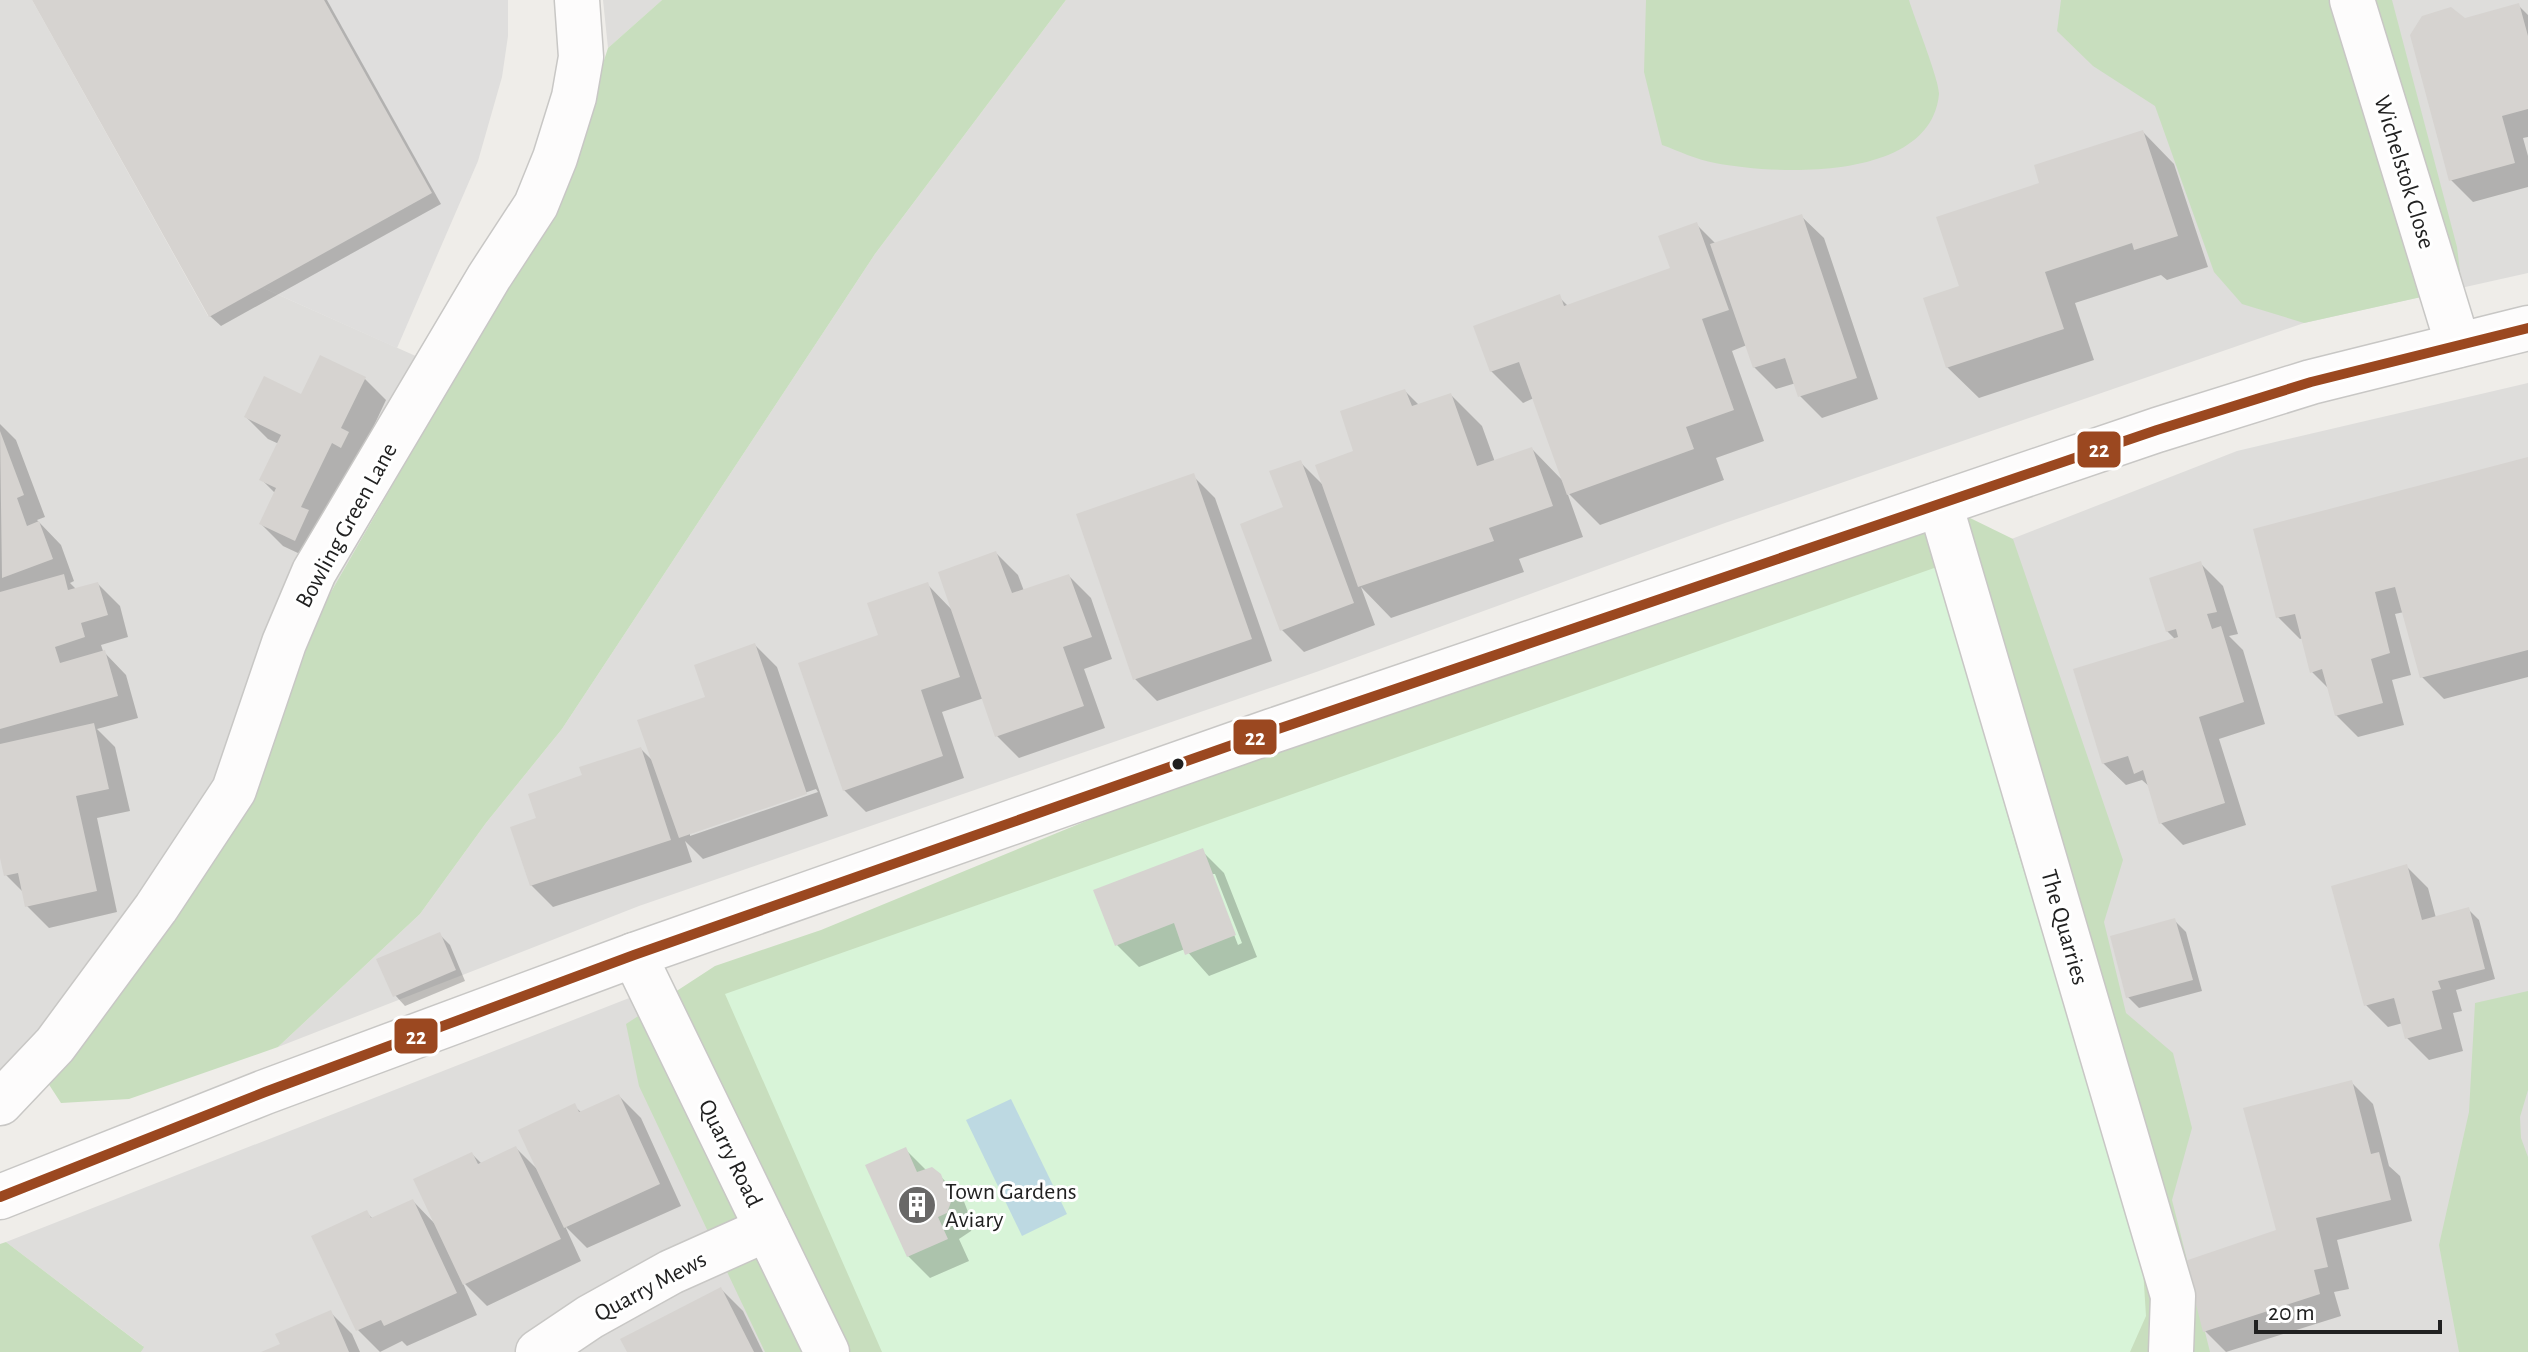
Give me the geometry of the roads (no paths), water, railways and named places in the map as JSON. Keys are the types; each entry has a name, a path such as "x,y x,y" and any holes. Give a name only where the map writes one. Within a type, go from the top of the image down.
{"street":[{"name":"Bowling Green Lane","path":"0,1103 55,1045 156,908 234,790 284,643 314,572 489,277 536,205 574,97 581,57 577,0"},
{"name":"Wichelstok Close","path":"2352,0 2458,345"},
{"path":"2,1190 634,955 1257,736 2157,430 2311,382 2528,328"},
{"name":"The Quarries","path":"1940,504 2173,1296 2171,1352"},
{"name":"Quarry Road","path":"634,955 827,1352"},
{"name":"Quarry Mews","path":"538,1352 590,1317 671,1272 767,1229"}],"water":[{"path":"1011,1099 1067,1214 1022,1236 966,1120"}],"place":[{"name":"Town Gardens Aviary","path":"917,1205"}]}
